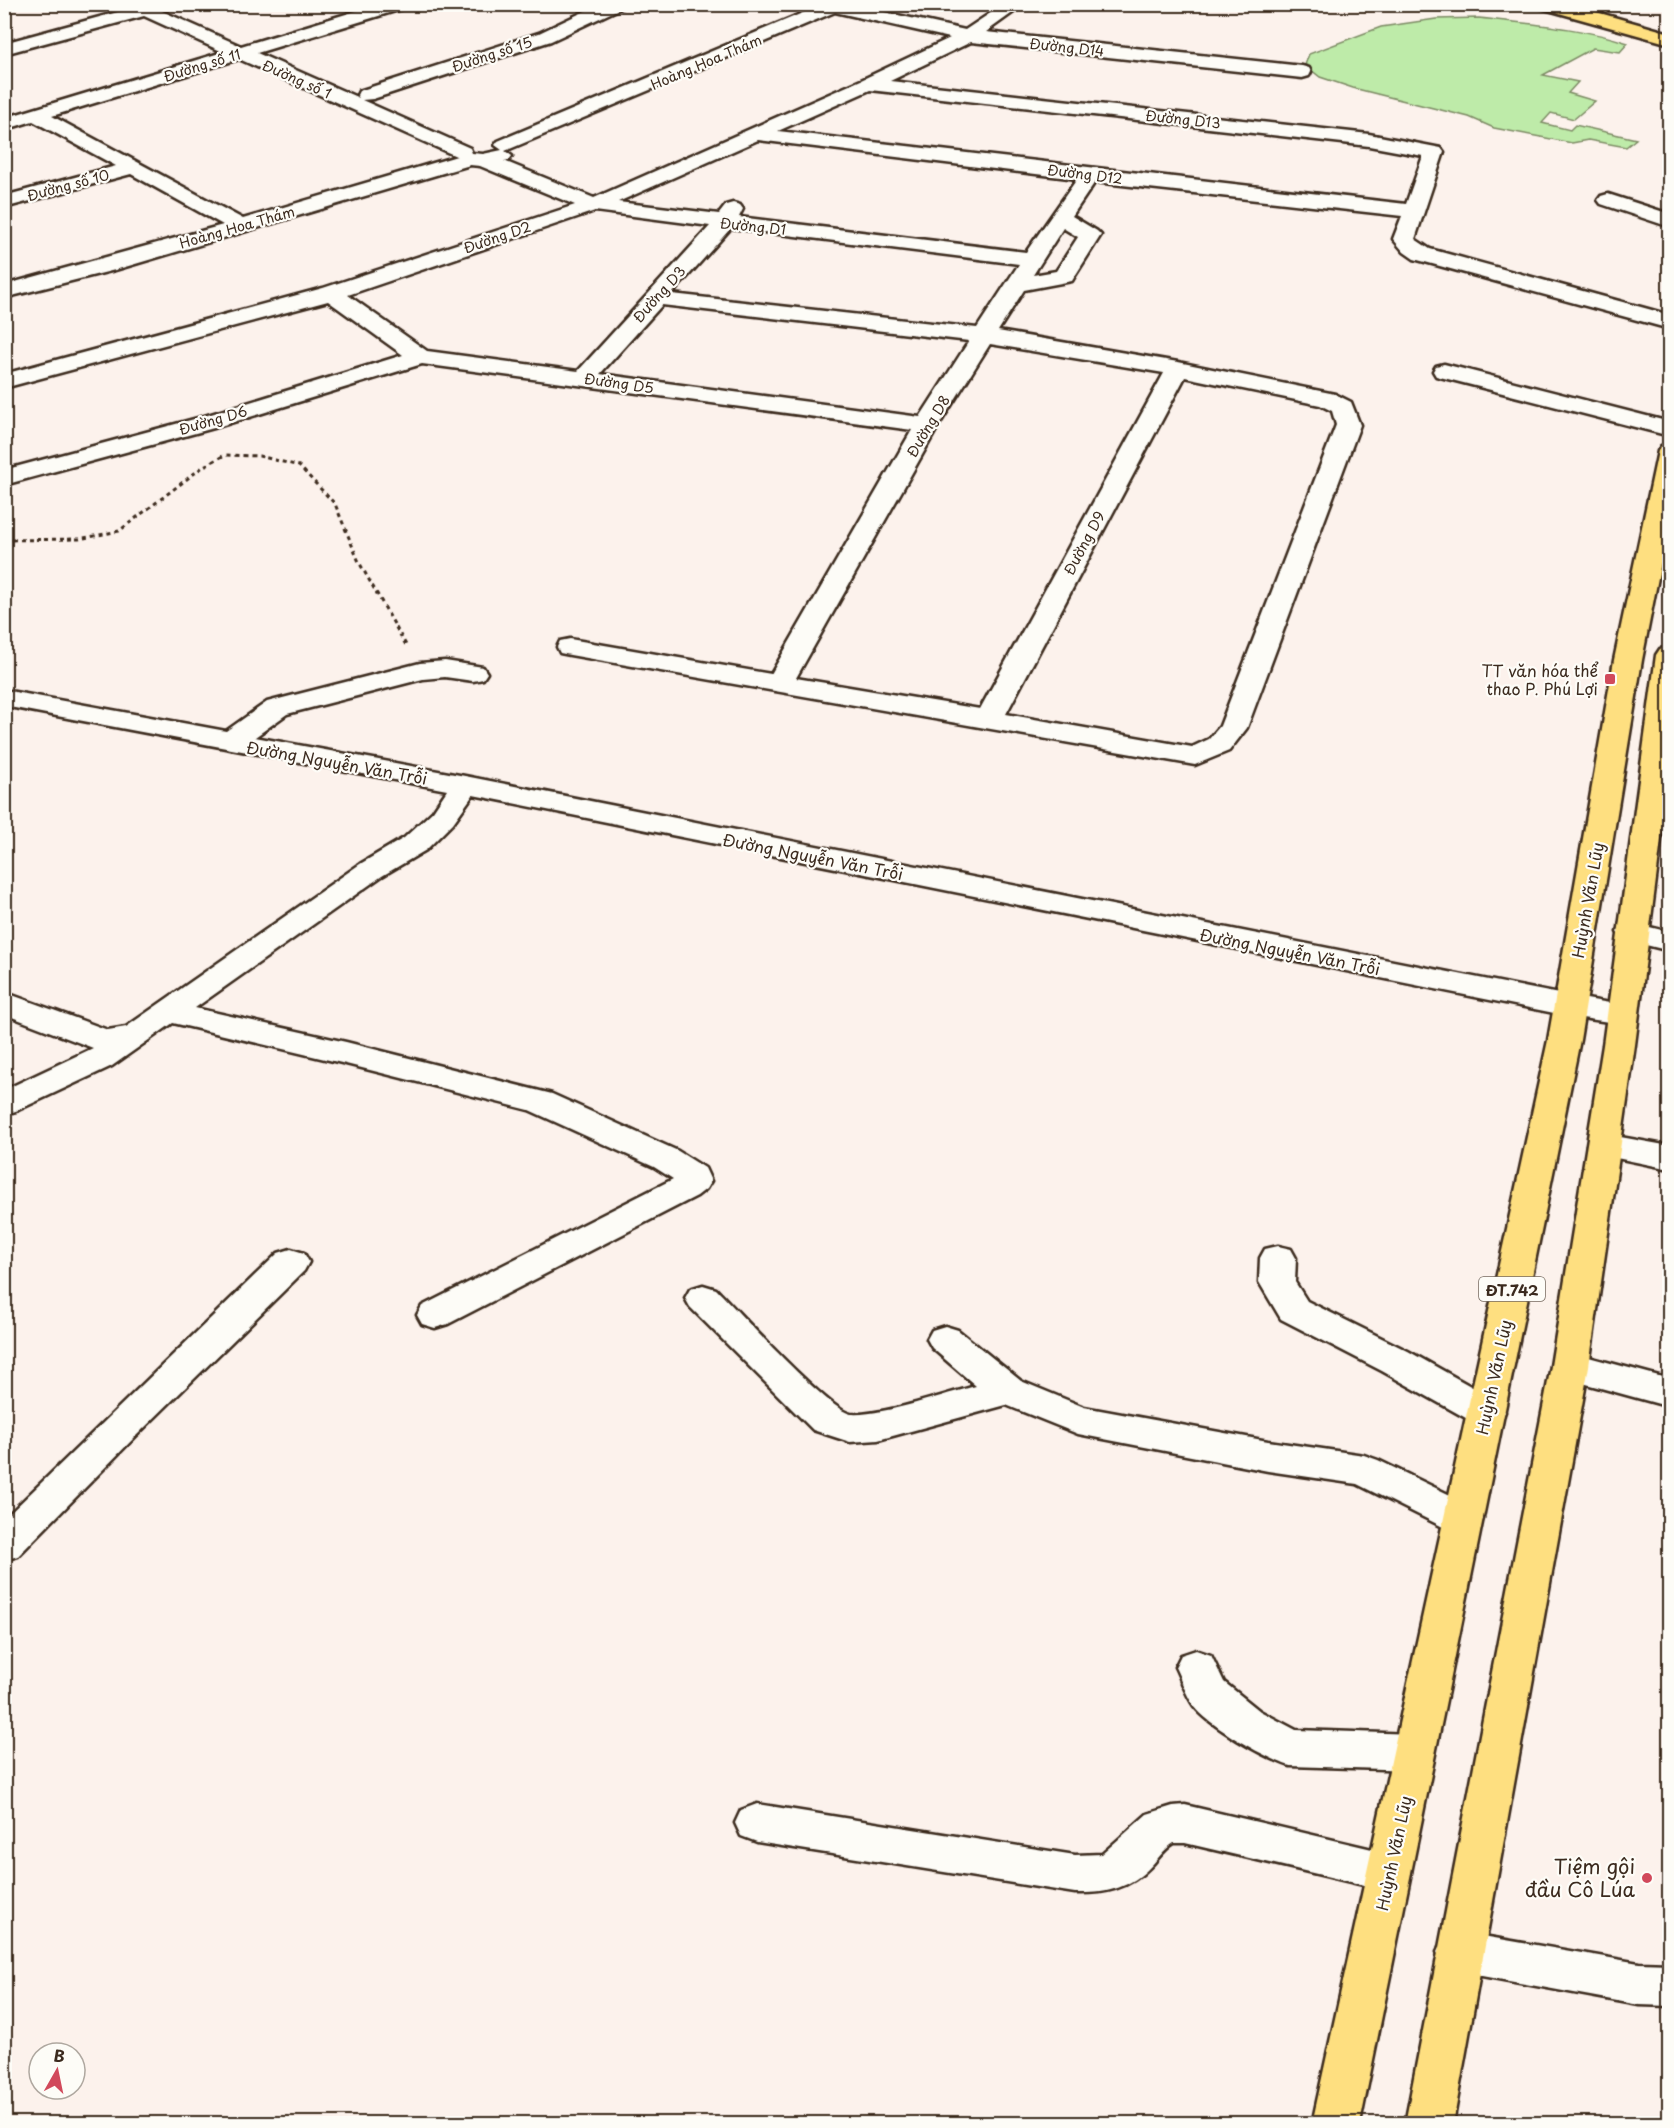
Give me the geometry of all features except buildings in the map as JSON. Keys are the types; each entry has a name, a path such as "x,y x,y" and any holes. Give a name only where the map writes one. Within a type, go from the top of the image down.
{"main road":[{"path":"1547,4 1670,39"},
{"path":"1608,4 1670,22"},
{"name":"Huỳnh Văn Lũy","path":"1336,2124 1564,1040 1628,660 1670,451"},
{"path":"1428,2124 1570,1366 1604,1144 1670,655"}],"street":[{"name":"Đường số 11","path":"4,124 399,4"},
{"name":"Đường số 15","path":"366,95 545,37 615,4"},
{"name":"Đường D2","path":"4,381 331,293 594,205 868,84 968,36 1017,4"},
{"name":"Đường số 1","path":"165,5 366,95 472,153"},
{"path":"4,49 138,8 165,5"},
{"name":"Đường D14","path":"838,6 968,36 1302,72"},
{"name":"Hoàng Hoa Thám","path":"4,292 241,226 472,153 494,159 505,149 838,6"},
{"name":"Đường số 1","path":"138,8 472,153"},
{"name":"Đường D13","path":"868,84 1369,140 1434,152 1412,211"},
{"path":"36,115 241,226"},
{"name":"Đường D12","path":"757,134 1090,175 1412,211"},
{"name":"Đường D1","path":"505,149 557,176 622,194 728,216"},
{"name":"Đường D1","path":"472,153 594,205 728,216 1037,251"},
{"name":"Đường số 10","path":"4,202 132,168"},
{"name":"Đường D8","path":"778,685 927,425 1037,251 1090,175"},
{"path":"1608,200 1670,221"},
{"path":"1412,211 1404,239 1411,248 1422,254 1670,322"},
{"name":"Đường D3","path":"584,378 728,216"},
{"path":"1016,285 1064,276 1090,235 1061,218"},
{"name":"Đường D5","path":"331,293 421,357 927,425"},
{"path":"570,647 778,685 990,717 1195,756 1219,745 1233,728 1348,425 1343,408 1327,399 1178,369 985,336 654,298"},
{"name":"Đường D6","path":"4,478 206,423 421,357"},
{"name":"Đường D9","path":"990,717 1178,369"},
{"path":"1444,371 1670,429"},
{"path":"230,742 277,708 420,671 445,669 473,673"},
{"name":"Đường Nguyễn Văn Trỗi","path":"4,698 465,785 1569,1006 1622,1014"},
{"path":"4,1103 83,1066 137,1036 371,870 415,844 443,817 465,785"},
{"path":"1633,932 1670,942"},
{"path":"4,1002 105,1041 137,1036"},
{"path":"168,1012 346,1053 540,1102 666,1159 693,1176 694,1181 685,1188 435,1315"},
{"path":"1604,1144 1670,1158"},
{"path":"1278,1258 1277,1282 1294,1310 1395,1361 1486,1412"},
{"path":"4,1545 123,1425 291,1262"},
{"path":"703,1298 798,1394 826,1420 836,1424 850,1428 878,1426 1008,1391"},
{"path":"945,1339 1008,1391 1078,1420 1268,1456 1364,1470 1463,1519"},
{"path":"1570,1366 1670,1393"},
{"path":"1196,1667 1209,1694 1245,1723 1290,1748 1414,1752"},
{"path":"757,1824 1075,1874 1099,1874 1116,1869 1156,1830 1171,1823 1185,1824 1389,1872"},
{"path":"1461,1952 1639,1984 1670,1985"}],"path":[{"path":"4,540 79,539 119,531 204,466 225,455 259,456 299,466 335,504 359,562 420,671"}],"green space":[{"path":"1479,18 1573,30 1628,43 1620,52 1593,48 1543,75 1578,82 1568,93 1595,101 1574,119 1551,113 1542,123 1570,130 1575,125 1636,139 1626,147 1588,140 1572,143 1494,128 1469,117 1353,88 1320,77 1305,65 1309,54 1381,27 1436,19"}],"place":[{"name":"TT văn hóa thể thao P. Phú Lợi","path":"1610,679"},
{"name":"Tiệm gội đầu Cô Lúa","path":"1647,1878"}]}
